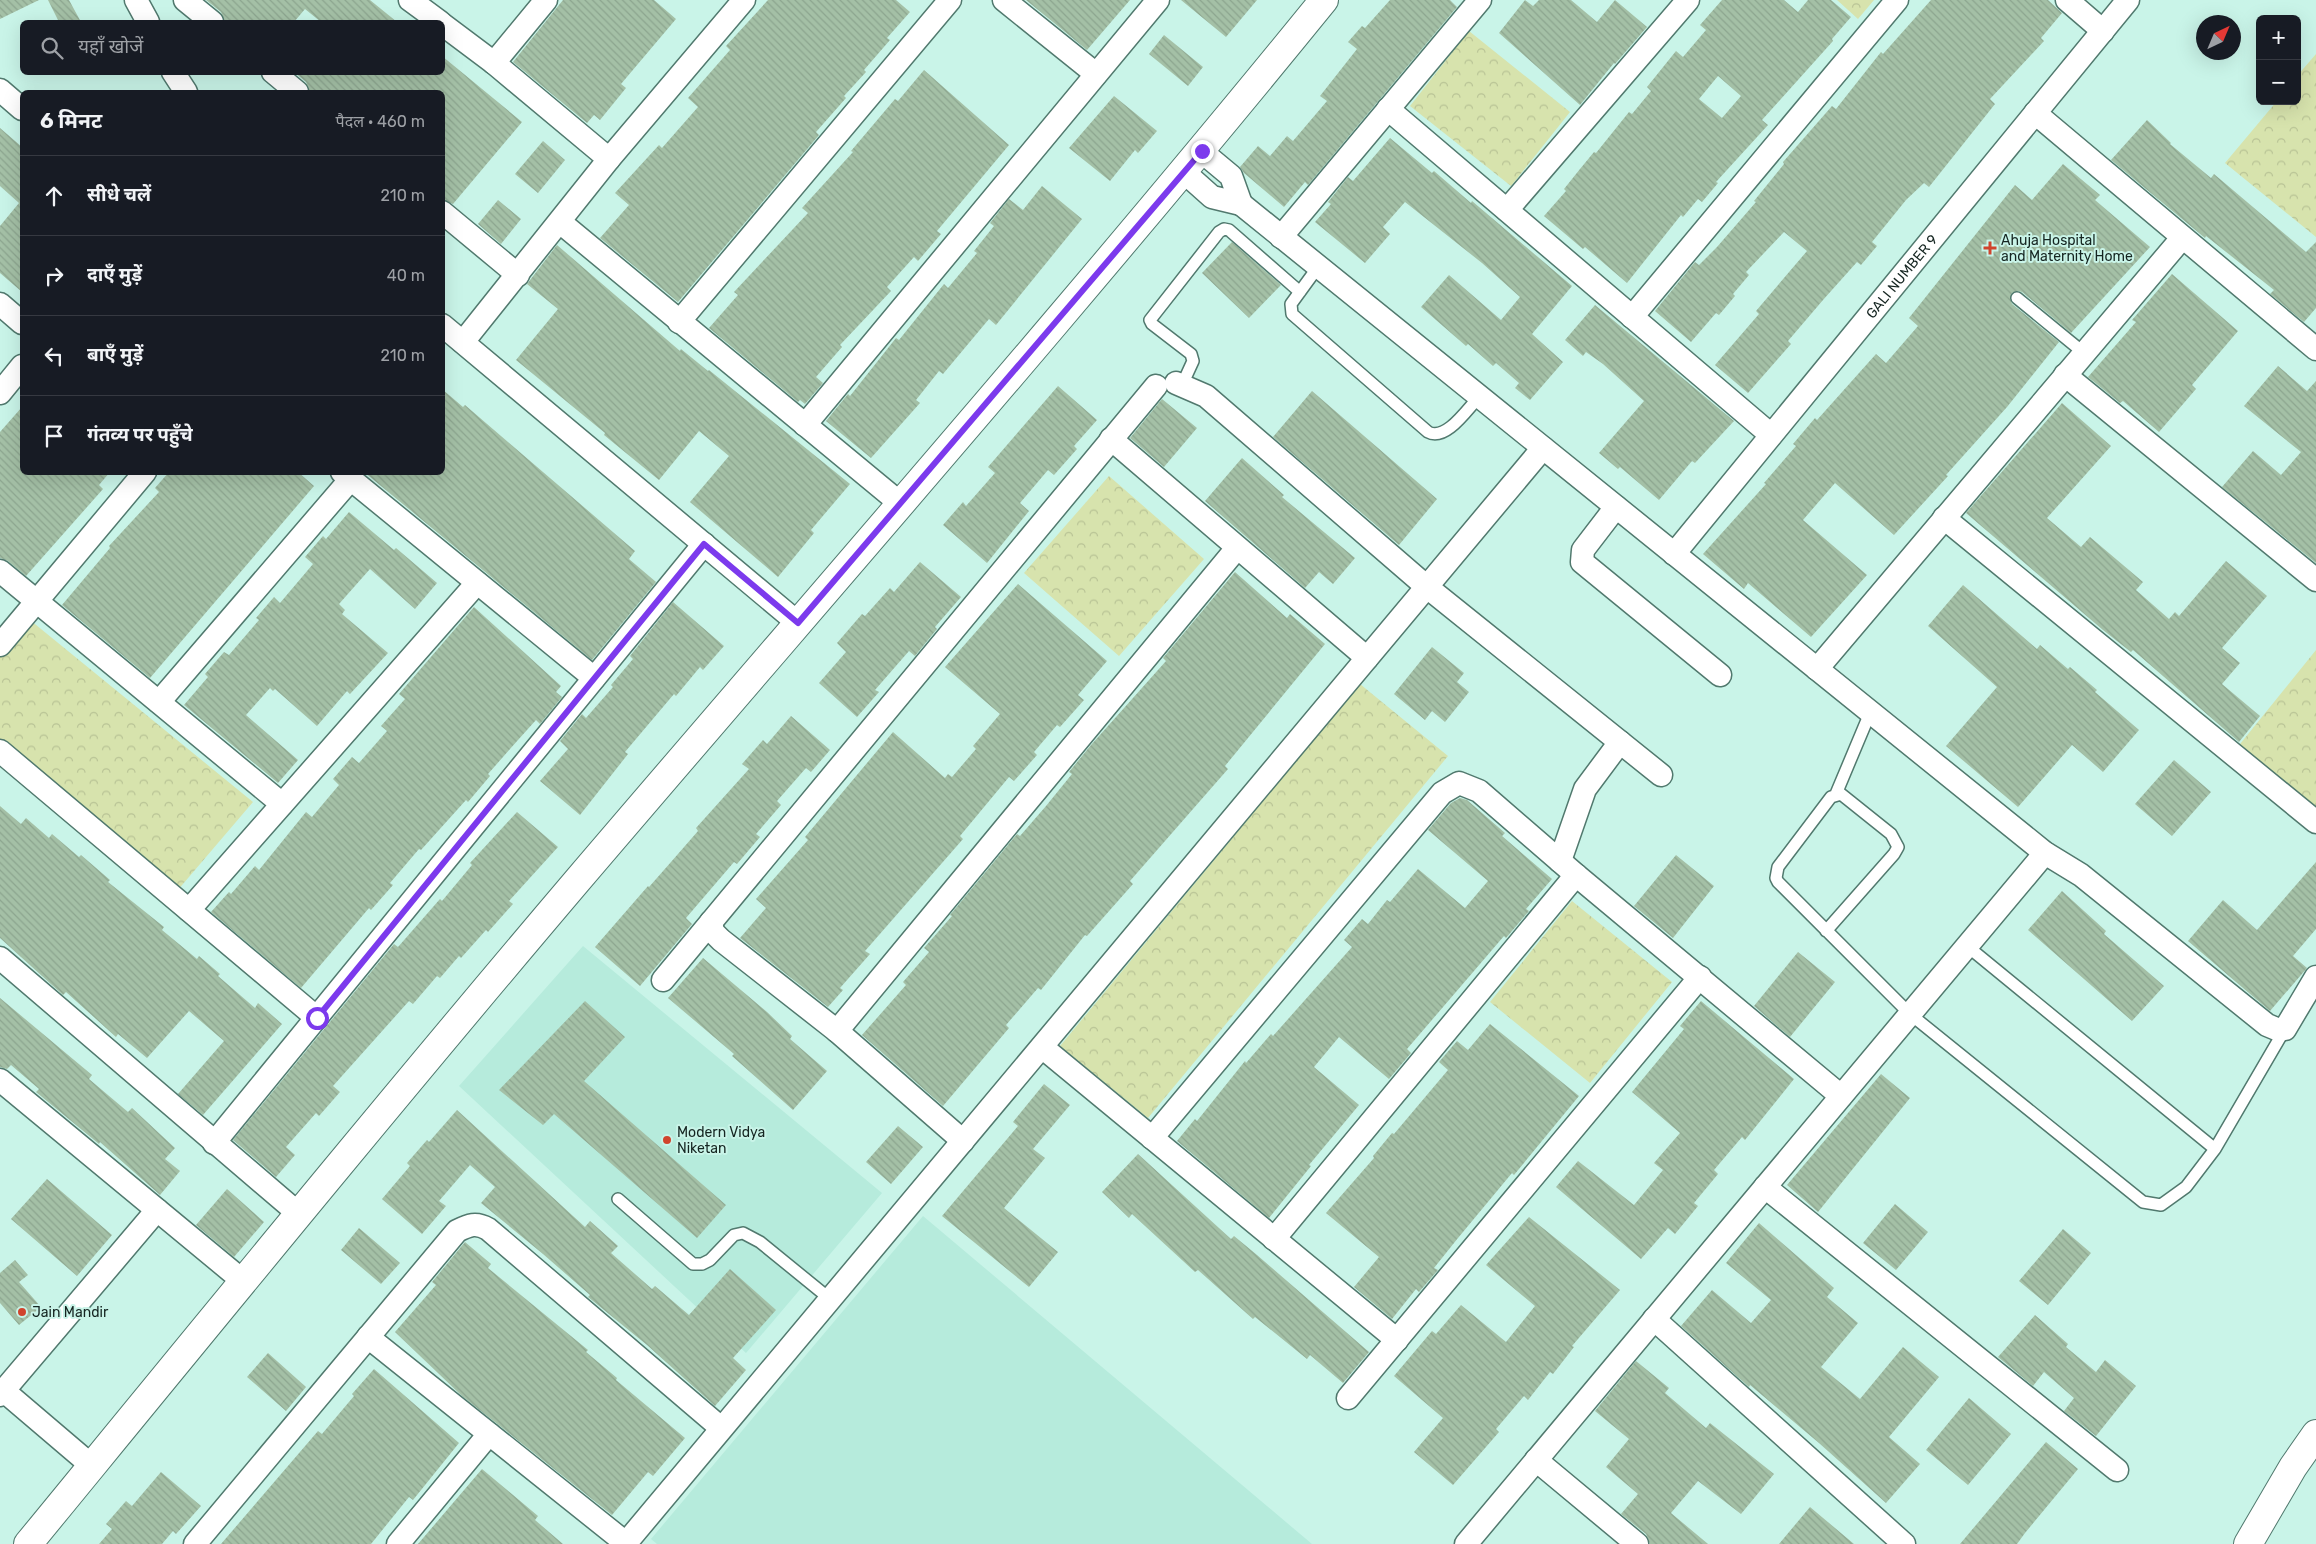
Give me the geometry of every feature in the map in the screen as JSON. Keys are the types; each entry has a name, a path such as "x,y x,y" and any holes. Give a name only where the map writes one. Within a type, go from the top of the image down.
{"street":[{"path":"136,0 147,20"},
{"path":"185,0 210,20"},
{"path":"410,0 437,20"},
{"path":"494,63 546,0"},
{"path":"462,342 609,159 744,0"},
{"path":"679,322 950,0"},
{"path":"1004,0 1096,74"},
{"path":"805,425 1158,0"},
{"path":"28,1544 243,1281 573,886 1202,151 1324,0"},
{"path":"1281,237 1480,0"},
{"path":"1507,210 1688,0"},
{"path":"1632,316 1897,0"},
{"path":"2067,0 2103,31"},
{"name":"GALI NUMBER 9","path":"1674,554 2128,0"},
{"path":"445,26 494,63 609,159"},
{"path":"175,75 185,90"},
{"path":"277,75 295,90"},
{"path":"0,90 20,106"},
{"path":"1388,109 1772,435"},
{"path":"2035,113 2316,349"},
{"path":"1202,151 1231,176 1241,204"},
{"path":"1184,172 1212,197 1241,204 2045,853 2081,875 2267,1026 2279,1030 2285,1029 2316,977"},
{"path":"445,214 518,274"},
{"path":"560,222 901,504"},
{"path":"1817,669 2182,238"},
{"path":"0,304 20,321"},
{"path":"445,328 798,623"},
{"path":"0,393 20,368"},
{"path":"2065,375 2316,580"},
{"path":"663,980 1111,439 1172,384 1206,396 1427,587 1660,775"},
{"path":"1111,439 1367,658"},
{"path":"368,1337 626,1544 721,1428 1543,448"},
{"path":"0,645 142,475"},
{"path":"159,702 346,476 594,678"},
{"path":"1616,507 1583,550 1582,562 1720,675"},
{"path":"1944,518 2316,822"},
{"path":"214,1143 704,544"},
{"path":"837,1031 1237,548"},
{"path":"0,570 282,804"},
{"path":"189,910 477,583"},
{"path":"1274,1239 1568,868 1585,789 1620,742"},
{"path":"0,751 317,1018"},
{"path":"1152,1138 1442,793 1459,783 1480,791 1568,868 1841,1096"},
{"path":"1466,1544 2045,853"},
{"path":"711,922 712,932 721,940 837,1031 963,1141"},
{"path":"0,958 299,1214"},
{"path":"1348,1398 1700,977"},
{"path":"1042,1047 1397,1340"},
{"path":"0,1080 243,1281"},
{"path":"1765,1187 2117,1470"},
{"path":"92,1466 2,1393 157,1210"},
{"path":"195,1544 457,1231 470,1224 480,1224 721,1428"},
{"path":"1654,1319 1904,1544"},
{"path":"398,1544 489,1434"},
{"path":"2248,1544 2293,1467 2316,1434"},
{"path":"1536,1460 1637,1544"}],"lane":[{"path":"1172,384 1194,361 1191,354 1152,324 1150,320 1219,232 1224,229 1229,230 1300,292"},
{"path":"1318,267 1291,304 1292,314 1428,432 1433,435 1440,434 1449,428 1479,397"},
{"path":"2017,298 2084,353"},
{"path":"1870,712 1836,794 1831,798 1776,872 1778,882 1910,1014 2142,1202 2161,1205 2186,1187 2215,1148 2285,1029"},
{"path":"1826,931 1894,854 1898,847 1891,834 1846,796 1836,794"},
{"path":"1967,946 2215,1148"},
{"path":"618,1199 693,1264 702,1264 710,1260 734,1235 743,1233 760,1242 830,1299"}],"shaded area":[{"name":"Modern Vidya Niketan","path":"583,946 882,1193 746,1353 459,1086"},
{"path":"923,1216 1312,1544 657,1544 651,1539"}],"green space":[{"path":"1837,0 1874,0 1858,19"},
{"path":"1469,31 1570,112 1511,186 1410,106"},
{"path":"2316,54 2316,237 2225,163 2274,105 2301,105 2301,71"},
{"path":"1109,476 1204,559 1119,656 1024,573"},
{"path":"30,620 253,802 177,891 0,745 0,656"},
{"path":"2316,650 2316,818 2236,749"},
{"path":"1360,684 1448,756 1148,1118 1060,1046"},
{"path":"1572,901 1672,982 1590,1083 1490,1002"}],"building":[{"path":"0,0 39,0 0,19"},
{"path":"48,0 69,0 80,20 58,20"},
{"path":"206,0 370,0 395,20 319,20 305,9 296,20 224,20 221,12"},
{"path":"563,0 654,0 676,19 621,84 626,88 600,120 594,115 587,123 513,62"},
{"path":"768,0 896,0 910,12 887,38 890,40 864,70 866,72 844,96 846,98 816,132 819,135 678,302 600,238 629,205 615,193 659,145 662,148 698,107 688,98 730,50 726,46"},
{"path":"1026,0 1130,0 1087,50"},
{"path":"1181,0 1257,0 1226,37"},
{"path":"1390,0 1450,0 1457,7 1308,185 1305,182 1284,207 1244,173 1240,167 1258,146 1270,156 1287,136 1293,141 1327,101 1320,96 1357,49 1348,42 1362,26 1365,28"},
{"path":"1525,0 1533,6 1539,0 1571,0 1597,22 1615,0 1647,27 1614,63 1580,105 1499,33"},
{"path":"1722,0 1784,0 1798,12 1808,0 1831,0 1851,17 1832,39 1833,41 1762,120 1768,125 1716,182 1718,183 1702,202 1698,199 1683,217 1681,215 1627,283 1585,247 1583,249 1544,216 1566,191 1564,189 1594,152 1596,153 1629,112 1632,114 1651,91 1647,87 1676,51 1683,57 1706,30 1700,25","holes":["1718,76 1741,96 1722,118 1699,99"]},
{"path":"1931,0 2048,0 2062,13 2041,38 2044,41 1990,99 1995,104 1929,187 1924,183 1906,200 1872,242 1877,246 1861,265 1857,262 1823,300 1788,341 1791,344 1748,393 1715,365 1759,314 1756,311 1807,251 1784,232 1746,272 1749,275 1719,315 1716,313 1691,342 1655,311 1695,262 1699,265 1717,247 1756,202 1754,201 1784,164 1783,162 1832,106 1836,109 1881,52 1883,54"},
{"path":"1164,35 1203,67 1188,86 1149,54"},
{"path":"445,58 522,122 453,204 445,200 445,90 309,90 306,82 298,75 445,75"},
{"path":"924,70 1009,145 937,231 941,234 918,261 914,257 887,287 891,291 840,345 842,347 816,377 823,383 805,404 800,400 798,402 709,328 738,295 734,292 808,213 802,208 853,152 851,151 895,99 898,101"},
{"path":"1114,96 1157,131 1138,153 1135,150 1110,181 1069,148"},
{"path":"2147,120 2170,144 2211,178 2214,174 2306,252 2316,242 2316,308 2304,322 2270,294 2274,290 2206,236 2205,238 2111,160"},
{"path":"0,128 20,145 20,290 0,273 0,226 19,203 0,186"},
{"path":"1390,138 1432,173 1434,171 1471,203 1472,201 1572,286 1532,334 1563,362 1530,400 1515,388 1519,383 1496,363 1493,366 1468,344 1466,346 1421,307 1449,275 1501,320 1520,297 1482,263 1405,202 1383,227 1390,234 1365,263 1315,222 1331,204 1328,202 1348,177 1353,181"},
{"path":"543,141 565,160 538,193 515,174"},
{"path":"2063,164 2100,195 2095,200 2150,247 2071,333 2022,292 2012,293 2010,297 2012,304 2059,342 2007,407 1894,535 1835,483 1803,520 1867,575 1811,637 1748,583 1744,589 1703,554 1766,484 1764,483 1796,446 1793,444 1815,418 1817,420 1876,354 1886,363 1918,326 1909,318 2015,185 2032,200"},
{"path":"1042,186 1082,219 996,325 989,319 943,374 939,371 916,400 920,403 871,458 826,421 848,394 850,396 896,338 899,340 944,284 948,288 977,253 974,251 994,226 990,223 1009,199 1023,210"},
{"path":"498,200 521,219 501,244 478,224"},
{"path":"1232,242 1281,285 1249,318 1202,273"},
{"path":"557,245 680,351 681,349 709,370 850,484 811,530 814,533 778,577 690,502 729,456 699,431 659,480 516,360 558,309 527,284"},
{"path":"2172,274 2238,331 2192,385 2196,389 2159,432 2123,401 2120,403 2088,377 2136,322 2132,320"},
{"path":"1595,305 1734,421 1695,463 1692,461 1659,500 1620,467 1618,469 1599,453 1644,401 1603,364 1586,352 1583,356 1565,340"},
{"path":"2278,366 2307,391 2316,381 2316,563 2222,487 2253,451 2281,475 2301,452 2244,406"},
{"path":"1058,386 1097,420 1074,446 1077,449 1054,475 1048,470 1020,503 1029,511 987,563 943,525 963,502 966,506 995,473 988,467"},
{"path":"1312,391 1437,499 1399,545 1273,437"},
{"path":"445,392 463,407 465,405 635,551 629,559 656,582 592,660 368,475 445,475"},
{"path":"1162,399 1197,428 1164,467 1130,438"},
{"path":"2062,403 2111,446 2047,518 2081,547 2090,537 2143,582 2136,590 2169,619 2175,612 2179,616 2226,561 2267,596 2222,648 2240,663 2222,684 2260,716 2239,742 2133,650 2131,652 2103,630 1966,513"},
{"path":"20,409 20,475 107,475 99,485 103,489 26,576 8,561 0,558 0,432"},
{"path":"1242,458 1284,495 1282,497 1355,558 1333,584 1319,572 1305,588 1205,501"},
{"path":"166,475 301,475 314,486 150,678 62,605 110,548 109,546 159,492 155,488"},
{"path":"349,512 437,583 415,609 370,569 339,604 345,610 342,614 388,653 350,694 347,691 317,726 275,689 273,691 270,688 246,715 298,760 278,783 184,705 208,677 205,674 224,652 229,655 259,620 256,618 274,597 280,603 313,564 305,557 323,536 326,539"},
{"path":"920,562 961,597 935,627 937,629 915,656 909,651 875,690 879,692 857,717 819,683 846,652 837,643 862,614 865,616 890,588 894,592"},
{"path":"1235,572 1287,618 1290,614 1325,644 1225,766 1228,769 1130,881 1133,884 1087,936 1085,935 1041,990 1038,988 1006,1025 1009,1028 943,1106 862,1035 906,985 903,982 929,952 924,948 952,916 950,915 1017,834 1020,836 1046,806 1072,774 1069,772 1166,661 1163,658"},
{"path":"1018,584 1107,661 1078,695 1084,700 1060,727 1057,725 1034,752 1037,755 1014,781 1009,777 960,836 963,839 865,951 870,954 840,988 843,990 828,1007 740,938 766,908 756,899 808,840 805,837 893,732 945,778 948,774 952,777 976,749 973,746 1000,714 945,667"},
{"path":"1963,585 2037,649 2040,645 2068,669 2070,667 2097,690 2095,692 2139,730 2103,772 2072,745 2018,807 1946,746 1997,687 1928,626"},
{"path":"673,602 724,646 703,670 700,667 676,696 674,694 625,752 628,754 580,815 540,781 568,749 560,741 582,714 586,718 613,687 611,685 633,659 630,656"},
{"path":"474,607 561,686 556,692 562,697 540,724 536,720 518,740 488,774 490,776 468,802 466,800 421,850 419,849 390,883 393,885 371,910 369,908 301,988 211,912 229,892 231,894 255,866 259,870 306,812 312,817 339,785 333,779 352,757 359,763 387,731 381,726 405,699 399,694"},
{"path":"1432,647 1464,673 1457,682 1469,692 1445,722 1432,711 1425,720 1394,694"},
{"path":"791,716 830,750 811,772 806,768 777,801 781,805 756,834 760,837 737,864 734,862 686,918 692,924 640,986 595,947 698,831 696,828 749,769 742,764 763,740 767,744"},
{"path":"2174,760 2211,792 2172,836 2135,804"},
{"path":"1460,798 1467,800 1505,833 1502,836 1552,879 1526,909 1529,911 1506,938 1504,936 1407,1049 1411,1053 1389,1079 1339,1037 1314,1067 1359,1105 1309,1165 1311,1166 1269,1218 1177,1141 1195,1119 1197,1121 1245,1061 1246,1063 1271,1034 1273,1036 1352,947 1344,940 1362,919 1368,924 1387,900 1390,902 1418,869 1465,908 1488,881 1428,830 1451,803"},
{"path":"0,806 21,824 26,818 49,838 52,834 79,857 81,855 110,880 108,882 164,927 162,930 197,959 199,956 220,974 218,976 255,1008 258,1003 282,1024 203,1115 178,1094 224,1041 189,1011 147,1058 118,1034 116,1037 66,992 63,995 0,938"},
{"path":"517,812 558,847 509,901 513,904 488,932 486,930 461,958 459,956 440,978 437,976 413,1004 409,1001 333,1086 340,1092 319,1116 316,1113 286,1147 295,1155 276,1177 233,1140 394,944 398,947 440,899 442,901 472,865 470,863"},
{"path":"1676,855 1714,886 1673,938 1634,906"},
{"path":"2316,862 2316,929 2293,956 2307,968 2270,1011 2188,941 2223,900 2257,930"},
{"path":"2062,891 2106,931 2104,934 2164,986 2132,1021 2028,930"},
{"path":"1798,952 1835,982 1790,1037 1754,1006"},
{"path":"703,958 767,1012 792,1036 790,1039 827,1071 793,1110 732,1056 734,1054 668,998"},
{"path":"0,998 92,1075 89,1079 128,1112 132,1108 175,1148 165,1159 180,1171 160,1195 100,1142 99,1144 36,1092 39,1089 11,1065 7,1069 0,1067"},
{"path":"585,1001 625,1037 584,1081 726,1205 697,1238 554,1114 543,1125 499,1090"},
{"path":"1701,1001 1794,1079 1745,1140 1742,1137 1714,1170 1718,1174 1694,1203 1698,1206 1675,1234 1668,1228 1641,1259 1556,1187 1578,1161 1634,1205 1663,1170 1654,1163 1680,1133 1632,1092 1684,1029 1680,1026"},
{"path":"1490,1024 1579,1096 1514,1175 1512,1173 1458,1238 1434,1268 1438,1270 1419,1292 1416,1289 1392,1319 1354,1287 1379,1257 1326,1213 1374,1158 1373,1156 1392,1133 1394,1134 1448,1070 1439,1062 1457,1041 1468,1050"},
{"path":"1881,1074 1910,1098 1818,1212 1787,1185"},
{"path":"1044,1084 1070,1105 1033,1149 1045,1158 1004,1208 1058,1252 1029,1287 942,1216 1018,1126 1013,1122"},
{"path":"457,1110 585,1227 590,1221 618,1246 611,1253 652,1289 655,1286 689,1315 730,1269 776,1310 733,1358 746,1370 715,1406 647,1345 588,1297 590,1295 543,1254 481,1203 495,1187 470,1165 439,1201 446,1206 422,1234 382,1199 410,1166 407,1163 427,1140 429,1142"},
{"path":"898,1126 923,1147 891,1184 866,1162"},
{"path":"1138,1154 1231,1239 1234,1236 1369,1352 1343,1383 1310,1355 1307,1359 1255,1317 1253,1319 1198,1270 1195,1272 1132,1214 1129,1218 1102,1192"},
{"path":"47,1179 112,1235 77,1276 11,1219"},
{"path":"227,1189 264,1222 234,1257 196,1225"},
{"path":"1895,1204 1928,1232 1896,1270 1863,1243"},
{"path":"1529,1217 1620,1290 1572,1346 1574,1347 1553,1374 1550,1372 1528,1400 1524,1396 1496,1429 1499,1432 1453,1485 1414,1452 1443,1418 1394,1376 1432,1331 1436,1334 1461,1305 1506,1342 1535,1306 1486,1265"},
{"path":"1759,1223 1834,1288 1827,1297 1858,1323 1821,1367 1860,1399 1903,1347 1939,1377 1889,1437 1920,1464 1886,1503 1819,1443 1750,1385 1749,1387 1681,1326 1712,1290 1751,1323 1771,1300 1726,1263"},
{"path":"359,1228 400,1263 381,1284 341,1250"},
{"path":"2063,1229 2091,1253 2048,1305 2019,1281"},
{"path":"465,1242 491,1264 488,1268 588,1350 586,1352 617,1378 616,1380 685,1438 653,1476 648,1472 612,1515 462,1396 395,1332 436,1285 432,1282"},
{"path":"15,1260 28,1275 19,1282 41,1307 19,1325 0,1303 0,1273"},
{"path":"2035,1315 2068,1344 2066,1347 2096,1372 2105,1360 2136,1386 2096,1436 2064,1411 2074,1398 2044,1372 2033,1386 1998,1357"},
{"path":"268,1353 306,1387 286,1411 247,1377"},
{"path":"1636,1361 1669,1388 1665,1393 1706,1428 1710,1423 1774,1474 1741,1514 1698,1481 1671,1513 1708,1544 1650,1544 1646,1534 1621,1514 1638,1494 1606,1467 1629,1439 1595,1411"},
{"path":"374,1369 459,1443 413,1500 409,1497 371,1544 221,1544 318,1431 322,1434 354,1396 352,1394"},
{"path":"1969,1398 2011,1434 1968,1485 1926,1450"},
{"path":"2046,1442 2078,1469 2017,1544 1960,1544"},
{"path":"482,1469 538,1516 535,1520 563,1544 418,1544"},
{"path":"161,1472 201,1506 176,1534 173,1531 162,1544 99,1544 112,1529 106,1524 126,1501 132,1506"},
{"path":"1810,1507 1854,1544 1779,1544"}],"place":[{"name":"Ahuja Hospital and Maternity Home","path":"1990,248"},
{"name":"Modern Vidya Niketan","path":"667,1140"},
{"name":"Jain Mandir","path":"22,1312"}],"route":[{"path":"317,1018 704,544 798,623 1202,151"}]}
